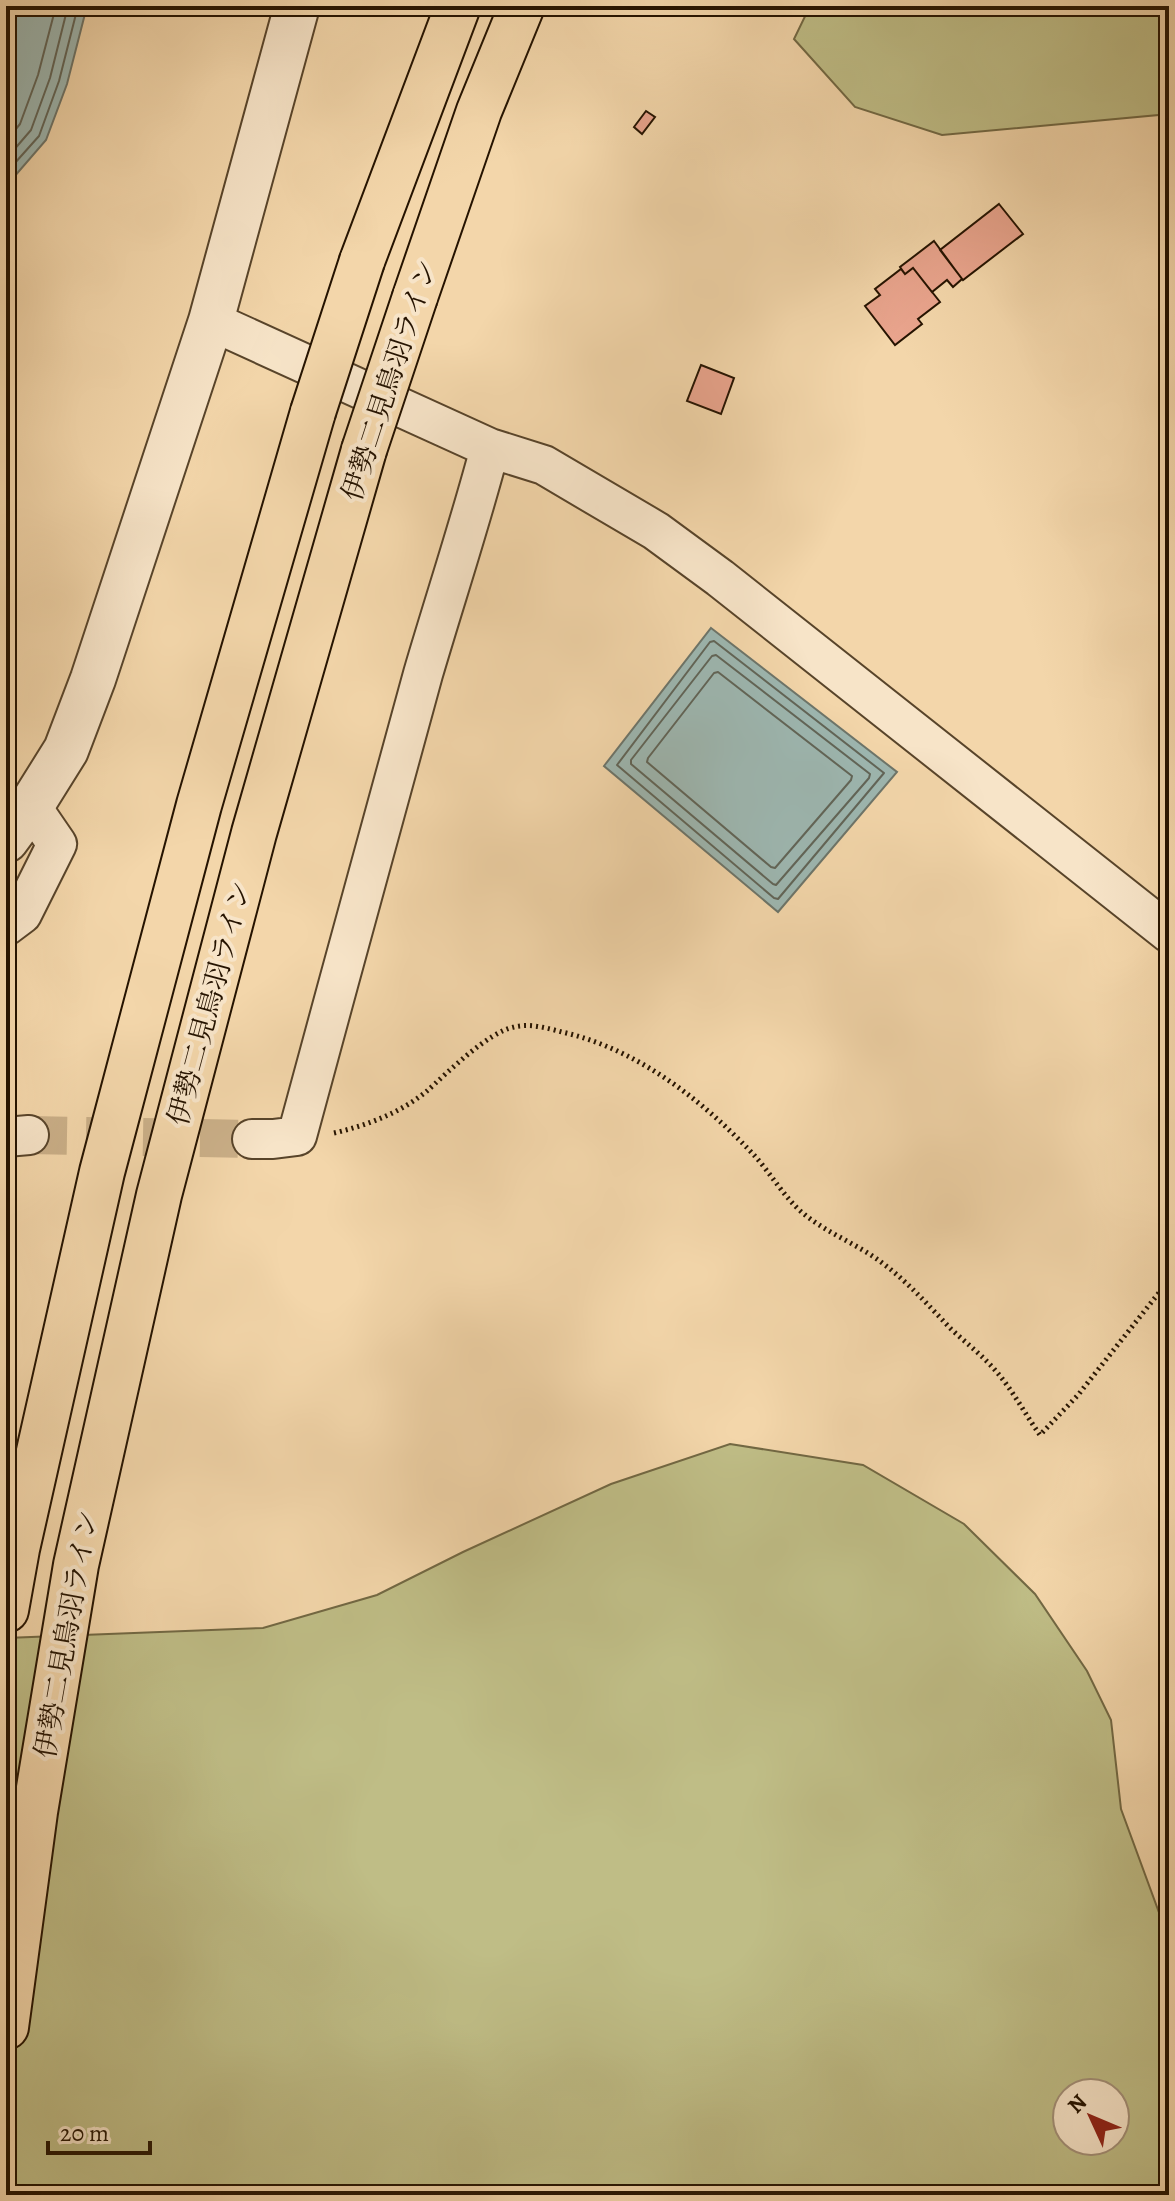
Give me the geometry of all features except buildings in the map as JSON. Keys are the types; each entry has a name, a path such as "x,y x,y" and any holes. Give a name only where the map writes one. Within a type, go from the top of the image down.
{"main road":[{"path":"6,1610 102,1172 199,805 313,412 362,261 458,6"},
{"name":"伊勢二見鳥羽ライン","path":"6,2027 35,1812 76,1565 159,1195 254,833 364,450 479,111 522,6"}],"street":[{"path":"6,926 22,914 57,844 18,823 66,750 93,679 211,321 297,6"},
{"path":"211,321 490,448 544,465 656,531 720,578 1169,933"},
{"path":"252,1139 297,1136 402,751 490,448"}],"path":[{"path":"297,1136 335,1133 389,1116 425,1092 465,1057 513,1027 544,1027 607,1045 700,1103 754,1155 801,1213 880,1261 919,1295 997,1372 1040,1435 1078,1395 1169,1280"}],"shaded area":[{"path":"810,6 1169,6 1169,114 942,135 855,107 794,39"},
{"path":"730,1444 863,1465 964,1524 1035,1594 1087,1671 1111,1720 1121,1809 1169,1934 1169,2195 6,2195 6,1638 263,1628 377,1595 611,1484"}],"water":[{"path":"6,6 87,6 67,84 46,140 6,183"},
{"path":"711,628 897,772 778,912 604,766"}],"tunnel":[{"path":"29,1135 252,1139"}]}
